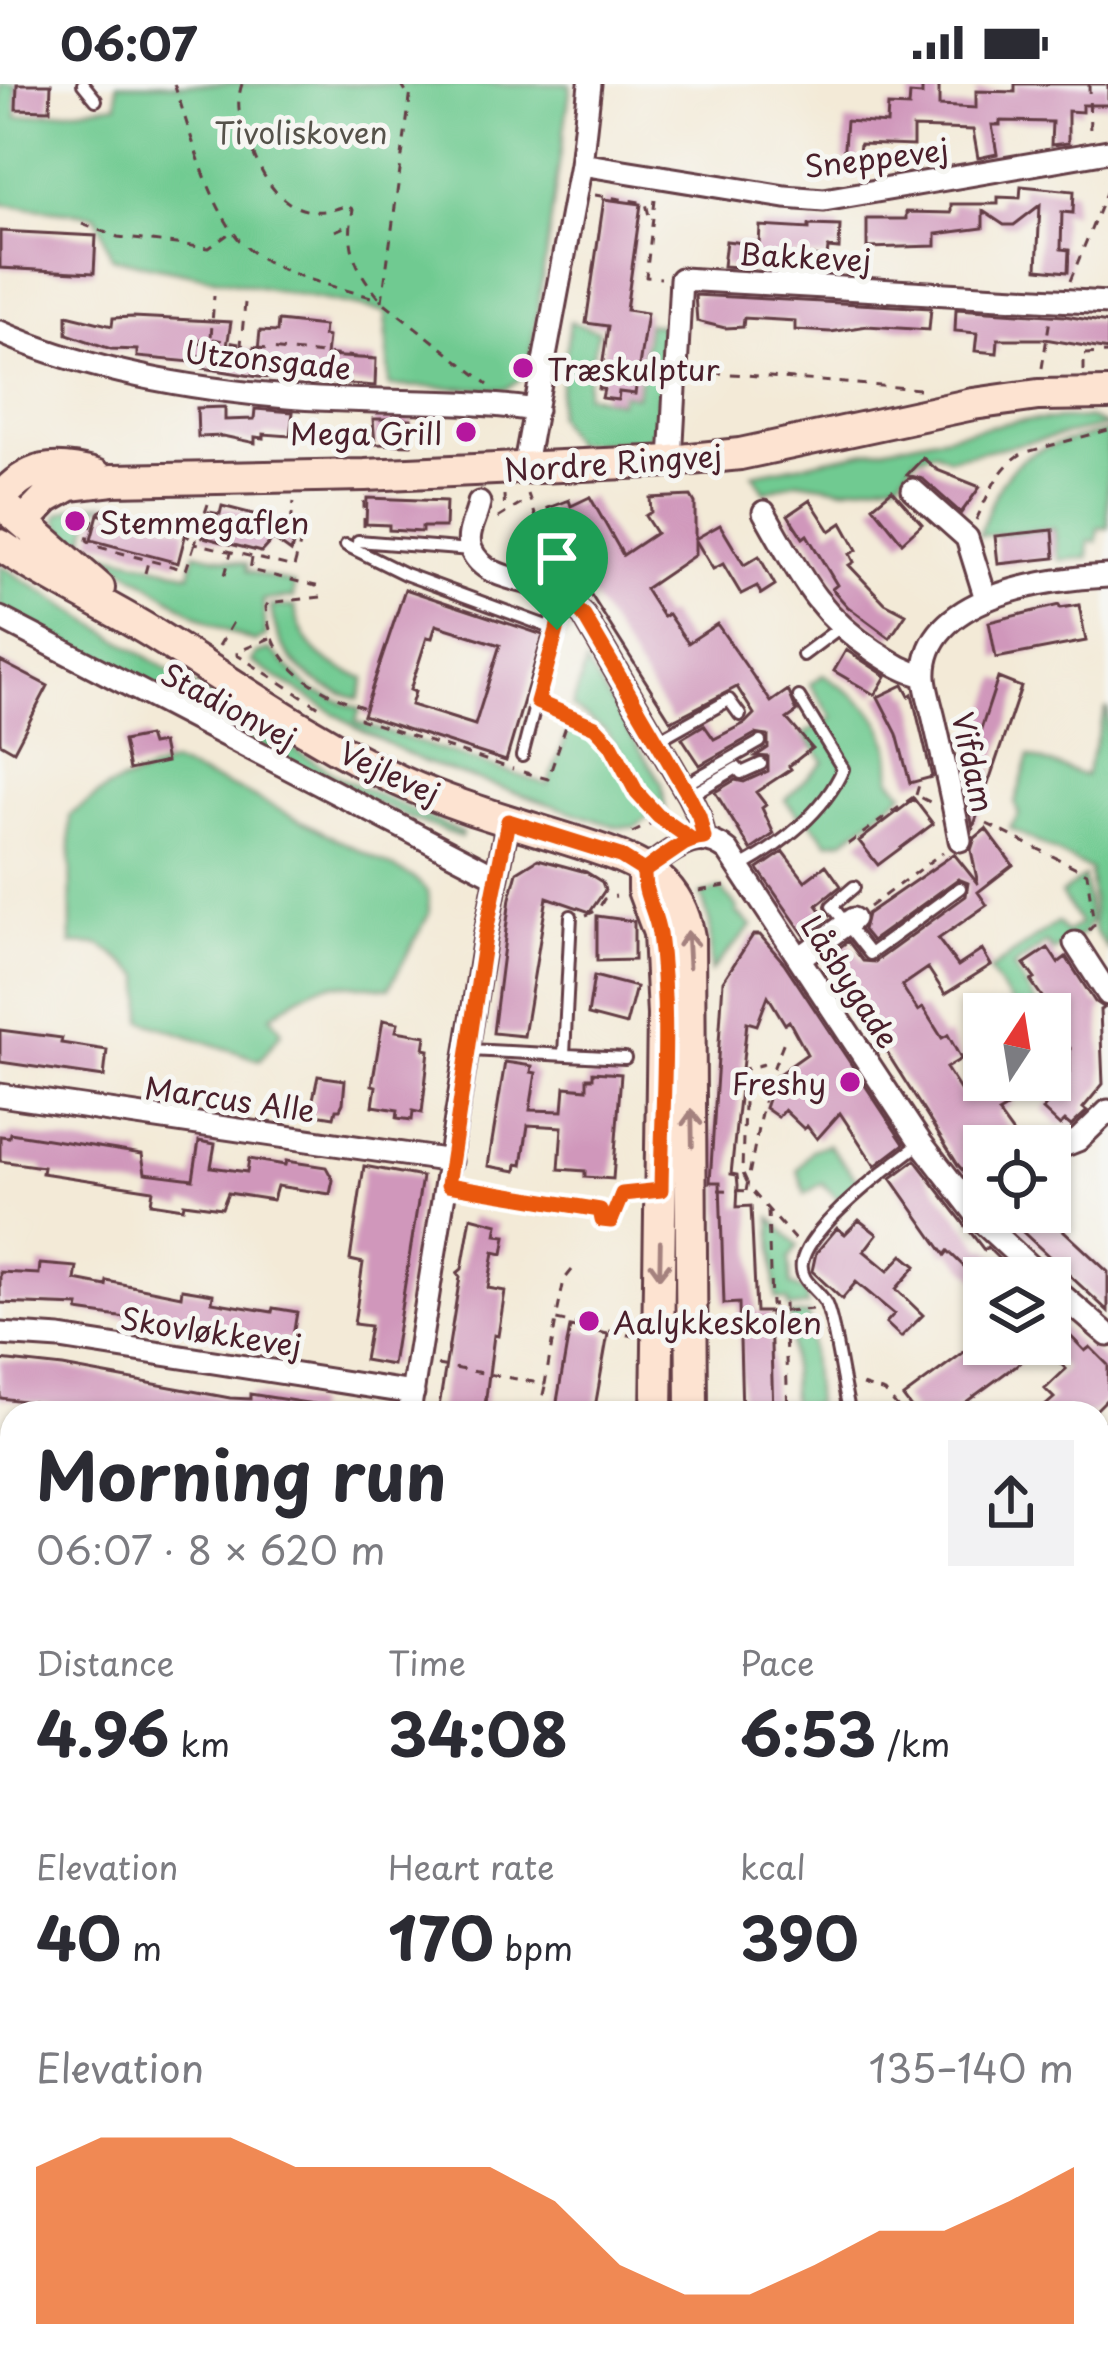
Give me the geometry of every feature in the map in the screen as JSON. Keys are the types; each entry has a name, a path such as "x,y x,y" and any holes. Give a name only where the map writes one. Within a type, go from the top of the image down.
{"main road":[{"name":"Nordre Ringvej","path":"12,522 70,485 111,493 671,461 740,454 973,404 1037,395 1095,394"},
{"name":"Nordre Ringvej","path":"0,500 26,473 49,469 80,471 111,493"},
{"name":"Vejlevej","path":"0,500 12,522 154,634"},
{"name":"Vejlevej","path":"0,544 336,749 404,783 620,856 634,882"},
{"path":"634,882 668,885 685,910 689,937 692,1401"},
{"path":"634,882 655,915 660,954 657,1401"}],"street":[{"path":"524,469 527,409 576,191 590,84"},
{"name":"Sneppevej","path":"580,164 824,200 1100,153"},
{"name":"Bakkevej","path":"671,461 681,279 1108,303"},
{"name":"Utzonsgade","path":"0,332 75,358 197,384 286,397 527,409"},
{"path":"913,490 967,538 986,599"},
{"path":"479,503 471,542 487,567 563,595 584,616 699,816 697,839 634,882"},
{"path":"764,512 814,598 839,628 907,672 925,676 928,656 948,623 986,599 1034,584 1108,577"},
{"name":"Stadionvej","path":"0,618 496,876"},
{"name":"Vifdam","path":"925,676 960,840"},
{"path":"411,1401 508,821"},
{"name":"Låsbygade","path":"697,839 717,842 747,877 920,1143 963,1191"},
{"path":"801,957 849,922"},
{"path":"1075,943 1108,994"},
{"name":"Marcus Alle","path":"0,1095 451,1161"},
{"path":"1071,1143 1108,1111"},
{"name":"Låsbygade","path":"1001,1233 1023,1257"},
{"path":"1071,1297 1083,1304 1108,1335"},
{"name":"Skovløkkevej","path":"0,1334 60,1338 400,1401"}],"lane":[{"path":"83,84 96,100"},
{"path":"471,542 352,543 405,574 557,630"},
{"path":"522,756 563,595"},
{"path":"802,655 839,628"},
{"path":"747,877 806,819 836,785 843,769 799,697"},
{"path":"656,741 729,700 740,715"},
{"path":"686,791 760,742"},
{"path":"686,791 736,768 741,773 761,764"},
{"path":"854,887 832,906 870,954 960,887"},
{"path":"564,1055 571,916"},
{"path":"470,1050 625,1058"},
{"path":"847,1401 826,1307 801,1268 807,1253 867,1183 920,1143"},
{"path":"448,1185 600,1210"}],"path":[{"path":"174,84 233,231 256,255 292,272 382,301"},
{"path":"242,84 236,107 262,180 278,196 308,210 324,214 347,205 353,210 349,246 356,265 382,301 527,409"},
{"path":"401,84 412,103"},
{"path":"382,301 412,84"},
{"path":"1089,84 1100,153"},
{"path":"646,277 658,177"},
{"path":"1037,395 1058,299 1108,188"},
{"path":"576,191 646,203 652,224"},
{"path":"82,224 118,237 209,248 233,231"},
{"path":"335,231 350,224"},
{"path":"211,338 214,296"},
{"path":"242,345 245,303"},
{"path":"197,384 201,340 211,338 257,348 379,359"},
{"path":"253,392 257,348"},
{"path":"1095,394 1084,354 1108,353"},
{"path":"675,370 932,390"},
{"path":"967,538 1000,472 1012,460 1108,430"},
{"path":"111,493 94,515 87,540 95,547 186,570 206,509"},
{"path":"364,497 364,526"},
{"path":"202,523 181,518 183,532 195,543 294,567 303,533 290,529 295,498"},
{"path":"471,542 527,500 541,532 531,584"},
{"path":"225,574 231,551"},
{"path":"252,556 250,570 324,588"},
{"path":"146,572 148,560"},
{"path":"321,597 268,603 270,638 302,678 362,706 360,719 548,779 570,714"},
{"path":"270,638 237,655 329,713"},
{"path":"537,702 595,727 656,814 697,839"},
{"path":"848,844 916,794 919,784 939,781"},
{"path":"916,794 932,803"},
{"path":"621,831 641,829 656,814"},
{"path":"987,824 1087,873 1094,925 1075,943"},
{"name":"Vifdam","path":"849,922 960,840"},
{"path":"698,891 747,877"},
{"path":"571,916 591,915 604,899 634,882"},
{"path":"746,1191 766,1087 784,1041"},
{"path":"748,1183 742,1171 745,1069 764,1064"},
{"path":"693,1189 752,1191 807,1253"},
{"path":"600,1210 602,1220 611,1221 622,1194 661,1190"},
{"path":"768,1210 771,1304 784,1304 788,1401"},
{"path":"541,1401 564,1280 572,1270"},
{"path":"784,1311 826,1307"},
{"path":"556,1321 658,1343"},
{"path":"418,1361 545,1384"},
{"path":"843,1388 877,1387 890,1401"}],"green space":[{"name":"Tivoliskoven","path":"0,84 16,84 17,117 117,104 117,84 571,84 529,367 506,389 389,386 386,312 112,258 96,215 0,204"},
{"path":"570,322 598,331 585,394 619,402 622,394 637,396 648,323 663,326 657,424 648,440 572,444 556,416"},
{"path":"1088,418 1108,426 949,458 935,451 916,457 899,479 842,488 797,481 765,492 753,474 1016,421"},
{"path":"1108,432 1108,528 1098,528 1097,542 1089,541 1088,558 1059,560 1054,528 979,536 999,487 1022,459 1056,444"},
{"path":"106,503 93,513 84,540 102,552 190,574 195,552 247,564 247,571 294,584 293,598 263,600 266,636 254,642 212,625 103,555 101,561 68,536 57,519 81,505"},
{"path":"0,565 339,777 462,833 461,837 328,781 0,607"},
{"path":"271,606 295,607 303,633 318,653 365,678 359,699 326,687 299,667 280,640"},
{"path":"270,650 313,691 360,709 359,723 548,785 572,721 586,727 616,760 648,811 647,819 635,827 617,827 424,762 356,727 252,662 256,654"},
{"path":"586,664 662,784 666,816 605,730 572,707"},
{"path":"823,675 875,716 888,742 891,779 904,793 844,840 828,842 785,800 824,761 804,734 833,718 810,684"},
{"path":"1106,709 1108,950 1094,930 1090,870 1010,828 1019,815 1015,803 1029,756 1085,776"},
{"path":"171,763 246,793 414,878 428,892 429,914 389,988 338,984 303,994 271,1016 282,1032 260,1060 143,1021 142,976 101,945 71,944 70,815 108,788"},
{"path":"1084,877 1090,922 1084,933 1054,951 1046,943 1013,967 1030,993 1004,993 989,971 1058,922 1066,933 1080,924 1061,894"},
{"path":"722,889 736,912 752,926 711,971 710,924 701,894"},
{"path":"828,1144 860,1183 842,1203 822,1183 805,1194 798,1170 812,1150"},
{"path":"771,1218 798,1246 789,1259 791,1285 806,1293 807,1306 788,1308 788,1301 776,1299"},
{"path":"808,1314 815,1401 792,1401 790,1316"}],"building":[{"path":"17,84 51,84 50,110 16,109"},
{"path":"1015,84 1108,84 1108,105 1082,105 1082,112 1068,111 1068,143 1051,145 1052,122 1000,121 992,125 997,154 978,158 973,130 913,128 913,146 860,144 858,160 843,160 846,121 887,124 888,106 909,107 910,94 922,95 922,87 939,86 939,106 976,108 976,91 1015,92"},
{"path":"1021,186 1074,191 1073,213 1062,212 1061,249 1069,250 1068,272 1037,269 1040,205 1014,225 1004,225 983,211 983,228 936,234 936,246 867,248 867,219 906,219 906,212 951,213 951,204 998,204 998,197 1020,198"},
{"path":"604,199 641,204 626,310 647,313 635,394 619,392 618,400 602,398 604,389 599,389 608,326 586,323"},
{"path":"809,225 840,226 839,249 828,248 827,257 739,259 738,267 723,266 726,241 759,245 760,226 809,229"},
{"path":"0,231 96,236 94,273 0,268"},
{"path":"695,295 931,308 929,330 867,326 831,332 795,330 795,321 744,318 743,327 725,328 697,321"},
{"path":"956,309 1108,323 1108,350 1045,339 998,339 997,353 975,351 977,333 955,331"},
{"path":"67,315 112,326 113,318 133,317 231,322 227,346 258,351 260,331 277,332 278,321 324,326 326,356 376,359 375,386 258,377 203,368 203,363 137,357 137,350 111,349 67,334"},
{"path":"225,407 225,420 254,419 255,409 293,412 290,436 264,434 264,438 255,437 255,443 223,436 198,437 197,408"},
{"path":"373,419 411,419 411,445 375,444"},
{"path":"923,458 937,470 980,487 961,513 923,479 907,475"},
{"path":"892,490 922,524 902,542 873,506"},
{"path":"691,496 695,555 645,589 688,643 717,624 771,702 788,690 797,712 787,719 812,748 756,792 766,805 762,808 774,834 751,850 715,792 735,780 744,782 768,771 768,757 756,756 768,748 768,736 755,734 700,765 682,738 704,725 714,739 754,714 737,687 671,721 567,557 548,508 569,500 571,506 590,497 623,555 656,533 645,516 651,512 650,498"},
{"path":"367,498 446,501 445,527 422,527 422,532 366,524"},
{"path":"810,500 830,531 842,523 857,550 850,554 854,562 849,565 885,603 906,614 890,638 832,589 837,585 807,535 803,538 788,515"},
{"path":"222,506 288,523 286,531 296,534 291,552 273,539 261,552 203,537 209,512 220,514"},
{"path":"111,509 187,529 178,563 91,540 98,514 108,517"},
{"path":"720,525 744,565 759,556 775,585 761,594 757,586 741,594 723,564 713,569 695,539"},
{"path":"1053,530 1055,558 998,564 995,536"},
{"path":"405,589 543,635 506,761 363,715","holes":["436,625 500,645 475,725 411,705 415,692 410,690 427,637 432,638"]},
{"path":"1059,605 1079,605 1086,641 996,658 989,622"},
{"path":"846,650 886,676 875,695 834,671"},
{"path":"0,661 48,686 14,751 0,743"},
{"path":"998,678 1021,687 973,828 964,781"},
{"path":"903,685 912,694 932,777 910,783 897,734 878,697"},
{"path":"148,736 151,745 162,743 166,762 129,770 123,741"},
{"path":"914,799 933,824 878,865 859,841"},
{"path":"986,829 1013,865 978,892 987,905 938,939 958,966 982,950 991,965 945,994 928,968 902,986 942,1038 948,1035 961,1059 946,1068 963,1101 1013,1104 998,1113 1007,1125 963,1125 963,1171 823,960 848,941 863,961 875,962 966,896 968,883 958,879 872,941 863,930 867,914 954,854 978,884 971,850 975,838"},
{"path":"783,852 805,881 826,865 841,886 817,905 827,919 805,936 758,869"},
{"path":"538,859 586,872 602,882 605,890 590,912 547,897 524,1036 493,1033 510,898 517,872"},
{"path":"597,916 634,921 634,960 597,961"},
{"path":"753,935 760,935 784,963 904,1144 875,1166 840,1113 817,1139 784,1110 778,1117 765,1108 776,1076 807,1054 768,996 757,1025 747,1022 731,1174 737,1175 737,1207 751,1206 756,1312 770,1312 773,1401 742,1401 739,1303 724,1304 720,1182 710,1182 723,981"},
{"path":"1048,948 1058,963 1066,957 1095,1002 1104,1008 1100,1010 1103,1084 1083,1108 1087,1111 1071,1126 1065,1121 1059,1125 1043,1110 1049,1101 1071,1101 1071,993 1039,993 1024,964"},
{"path":"594,976 636,987 626,1025 588,1015"},
{"path":"383,1020 398,1023 396,1031 426,1036 424,1049 429,1050 422,1113 413,1111 412,1120 397,1118 398,1110 373,1106"},
{"path":"0,1030 107,1050 104,1077 0,1062"},
{"path":"505,1062 532,1066 531,1072 536,1073 530,1110 563,1111 565,1087 587,1089 587,1078 593,1078 593,1072 621,1074 613,1179 559,1169 562,1127 528,1125 522,1165 517,1164 516,1171 488,1166"},
{"path":"318,1076 345,1080 343,1103 334,1117 310,1113"},
{"path":"10,1133 142,1154 145,1173 193,1179 199,1141 215,1144 211,1167 247,1172 249,1159 285,1165 286,1161 326,1167 333,1180 330,1194 277,1186 273,1200 228,1193 222,1208 184,1203 183,1208 151,1203 153,1190 42,1173 43,1167 0,1161 0,1136"},
{"path":"915,1160 963,1223 963,1233 971,1233 984,1250 987,1247 997,1257 963,1257 963,1266 948,1251 945,1255 891,1178"},
{"path":"364,1166 422,1177 392,1365 364,1360 370,1326 354,1324 363,1263 350,1260"},
{"path":"471,1217 498,1224 496,1235 506,1236 503,1254 494,1252 488,1288 505,1291 486,1401 440,1401 457,1273 462,1269"},
{"path":"859,1220 877,1234 864,1251 888,1271 903,1255 916,1266 896,1289 923,1315 901,1337 886,1323 894,1314 856,1282 842,1299 812,1271 816,1253 837,1228 845,1234"},
{"path":"1024,1233 1066,1233 1108,1272 1108,1311 1071,1277 1071,1257 1050,1257"},
{"path":"40,1264 77,1267 75,1280 106,1286 107,1281 181,1296 182,1289 213,1294 212,1302 297,1312 292,1342 214,1334 215,1326 178,1319 177,1324 154,1322 78,1311 79,1306 0,1303 0,1272 39,1274"},
{"path":"570,1327 608,1334 596,1401 557,1401"},
{"path":"1071,1337 1108,1365 1108,1398 1051,1401 1054,1398 1045,1389 1066,1369 1062,1365 1071,1365"},
{"path":"963,1353 963,1365 1016,1365 967,1401 906,1401 903,1397"},
{"path":"0,1360 230,1398 250,1399 250,1394 295,1401 24,1401 0,1398"}],"place":[{"name":"Træskulptur","path":"523,368"},
{"name":"Mega Grill","path":"466,432"},
{"name":"Stemmegaflen","path":"75,521"},
{"name":"Freshy","path":"850,1082"},
{"name":"Aalykkeskolen","path":"589,1321"}],"route":[{"path":"557,630 537,702 595,727 611,744 637,793 658,816 691,839 644,871 620,856 508,821 485,937 448,1185 600,1210 602,1220 611,1221 622,1194 661,1190 659,933 643,890 644,871 665,856 691,839 704,838 689,796 584,616 563,595 557,630"}]}
